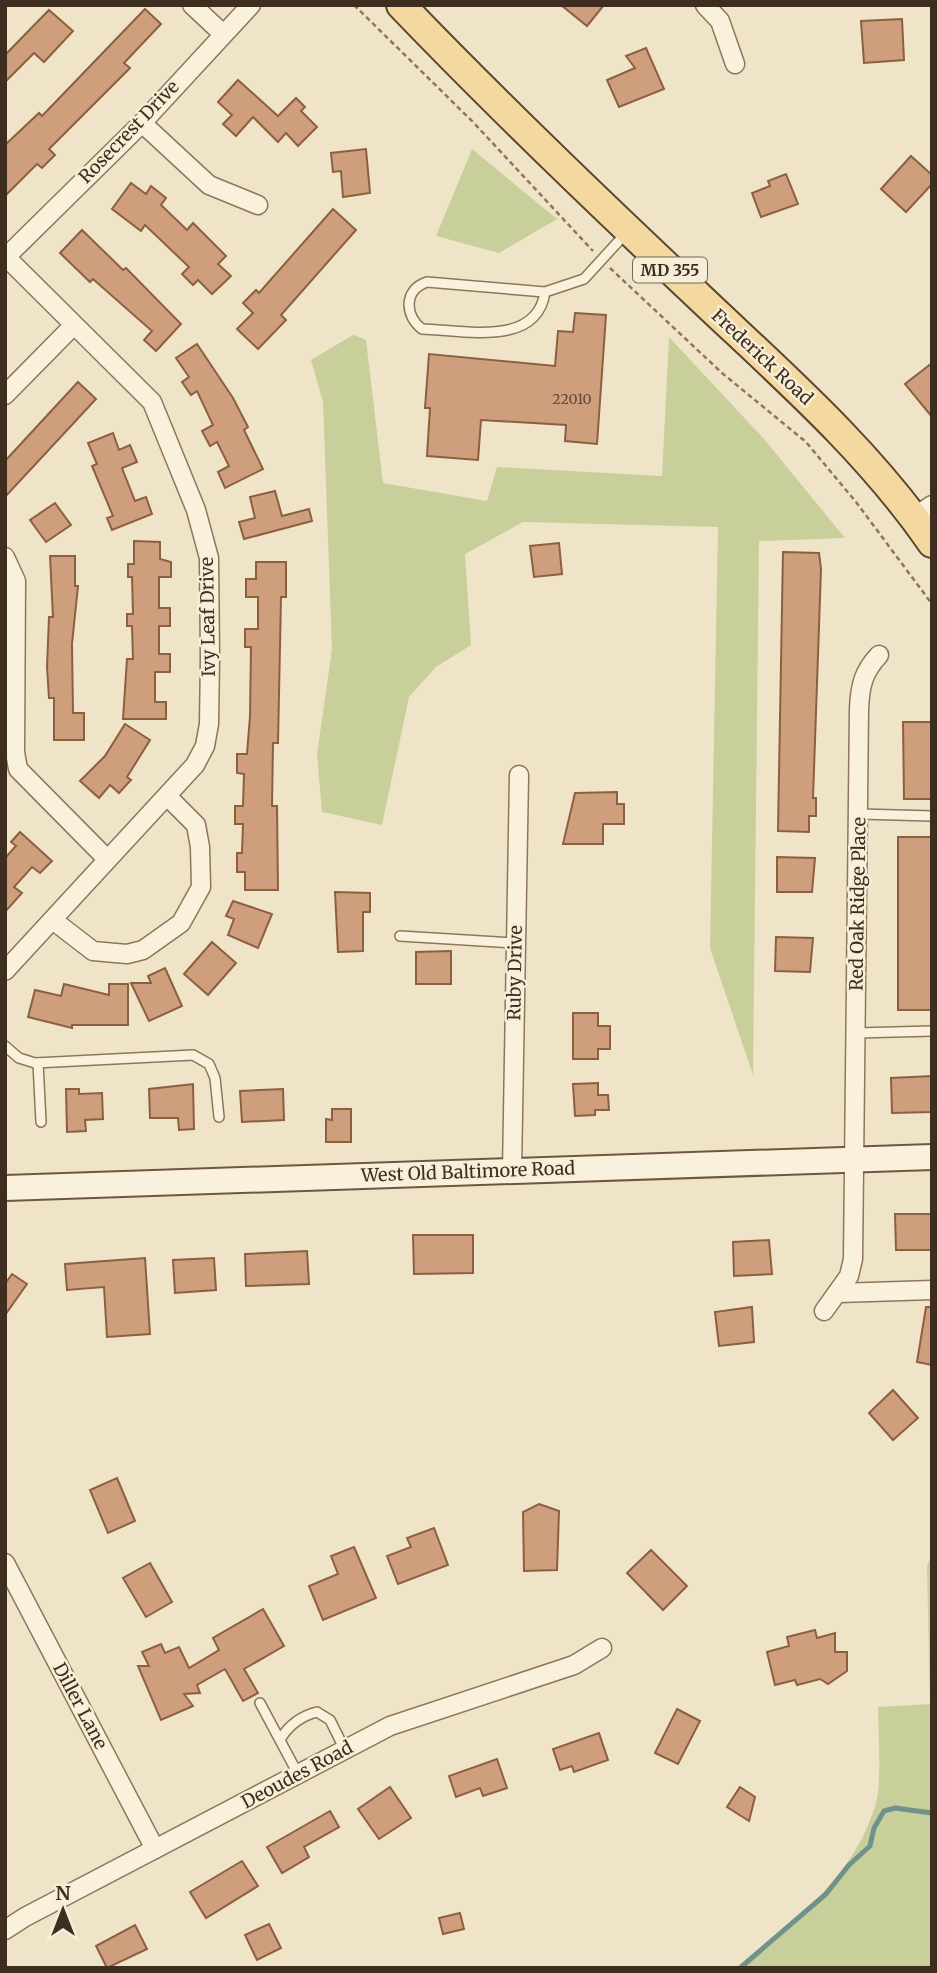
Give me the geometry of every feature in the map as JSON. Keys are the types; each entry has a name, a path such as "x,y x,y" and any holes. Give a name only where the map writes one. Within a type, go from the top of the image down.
{"main road":[{"name":"Frederick Road","path":"401,5 497,105 923,511 932,543"}],"street":[{"path":"192,5 222,33"},
{"name":"Rosecrest Drive","path":"6,257 142,123 222,33 251,5"},
{"path":"705,5 720,21 735,64"},
{"path":"142,123 209,185 258,205"},
{"name":"Ivy Leaf Drive","path":"5,971 54,921 107,859 168,797 195,765 205,746 211,658 209,558 196,510 152,402 6,257"},
{"path":"5,395 73,326"},
{"path":"5,556 16,581 15,752 18,769 107,859"},
{"name":"Red Oak Ridge Place","path":"824,1311 849,1276 853,1259 861,682 868,667 879,655"},
{"name":"Ruby Drive","path":"512,1171 519,775"},
{"path":"54,921 93,951 119,954 144,950 181,923 201,887 200,847 195,825 168,797"},
{"name":"West Old Baltimore Road","path":"5,1188 932,1157"},
{"path":"839,1293 932,1290"},
{"name":"Diller Lane","path":"5,1563 155,1849"},
{"name":"Deoudes Road","path":"5,1930 298,1774 413,1717 574,1665 602,1648"}],"lane":[{"path":"545,292 544,305 537,316 521,327 507,332 422,329 412,321 408,310 410,295 417,285 426,282 545,292 584,279 628,230"},
{"path":"860,814 932,816"},
{"path":"400,936 516,943"},
{"path":"856,1034 932,1031"},
{"path":"5,1046 19,1058 38,1063 193,1055 209,1064 215,1078 219,1118"},
{"path":"38,1063 41,1122"},
{"path":"260,1703 298,1774"},
{"path":"281,1738 288,1727 306,1714 317,1712 330,1720 345,1750"}],"path":[{"path":"354,5 473,122"},
{"path":"722,373 806,442 856,502 932,604"}],"green space":[{"path":"472,149 557,219 499,253 436,236"},
{"path":"353,335 366,340 383,483 487,501 497,467 662,476 669,337 764,439 845,538 759,541 753,1075 710,948 718,527 523,522 465,554 471,645 436,667 409,697 382,825 322,812 317,754 332,649 323,402 311,360"},
{"path":"932,1555 932,1968 737,1968 820,1896 838,1876 866,1830 878,1794 878,1707 930,1704 927,1566"}],"building":[{"path":"561,5 604,5 587,26"},
{"path":"145,9 161,24 124,63 130,68 49,149 55,155 42,168 37,164 5,196 5,145 39,113 42,116"},
{"path":"49,10 73,31 44,62 34,53 5,82 5,55"},
{"path":"902,19 904,60 864,63 861,21"},
{"path":"646,48 664,89 619,107 607,80 635,68 626,56"},
{"path":"238,80 278,116 296,98 305,107 301,111 317,127 298,146 286,133 278,142 253,117 236,136 223,124 232,115 218,102"},
{"path":"366,149 370,193 343,197 341,171 333,172 331,153"},
{"path":"911,156 932,175 932,184 906,212 881,189"},
{"path":"786,174 798,204 761,217 752,193 770,186 768,181"},
{"path":"131,183 146,194 151,186 166,198 161,205 187,230 193,223 226,256 218,264 231,276 212,294 198,280 193,285 182,274 189,267 145,225 141,231 112,209"},
{"path":"333,209 356,230 281,315 286,320 258,349 237,329 253,313 243,303 256,290 259,293"},
{"path":"82,230 123,270 126,268 181,324 156,351 144,340 152,331 93,279 90,282 60,253"},
{"path":"575,313 606,315 597,444 565,441 566,425 481,420 478,460 427,456 430,408 425,408 429,354 555,366 558,331 573,332"},
{"path":"197,344 233,398 248,427 244,430 263,469 225,488 218,472 229,466 217,442 210,446 202,431 213,425 197,391 191,395 182,382 189,377 176,358"},
{"path":"932,363 932,417 905,384"},
{"path":"78,382 96,399 5,497 5,461"},
{"path":"113,433 119,450 130,445 137,462 122,468 135,501 146,497 152,514 112,530 107,518 113,516 92,466 97,464 88,443"},
{"path":"275,491 282,516 309,509 312,521 244,539 239,522 255,518 250,497"},
{"path":"55,503 71,525 46,542 30,520"},
{"path":"134,541 160,542 160,559 171,562 171,577 159,577 159,608 170,608 170,626 159,626 159,654 170,654 170,672 155,672 155,702 166,702 166,719 123,719 127,659 133,659 132,626 127,626 127,614 133,614 132,577 128,577 128,564 134,564"},
{"path":"559,543 562,574 534,577 530,546"},
{"path":"783,552 819,553 821,569 813,798 816,798 816,816 809,816 809,832 778,831"},
{"path":"50,556 75,556 75,586 78,586 72,644 73,713 84,713 84,740 54,740 54,698 49,698 47,667 49,617 53,617"},
{"path":"256,562 286,562 286,597 281,597 278,743 273,743 272,806 277,806 278,890 245,890 245,872 237,872 237,853 242,853 243,824 235,824 235,806 243,806 244,774 237,773 237,754 247,754 250,716 251,647 245,647 245,629 258,629 258,597 246,597 246,579 256,579"},
{"path":"903,722 932,722 932,799 904,799"},
{"path":"125,724 150,740 127,777 131,780 119,793 110,785 99,798 80,781 105,756"},
{"path":"617,792 617,804 624,804 624,824 603,824 603,844 563,844 575,793"},
{"path":"20,832 52,861 40,873 32,867 14,887 22,893 5,912 5,858 16,846 11,842"},
{"path":"898,837 932,837 932,1010 898,1010"},
{"path":"777,857 815,858 812,892 777,892"},
{"path":"335,892 370,893 370,912 363,912 363,951 338,952"},
{"path":"233,901 272,914 258,948 228,935 234,919 226,916"},
{"path":"776,937 813,938 810,972 775,971"},
{"path":"212,942 236,963 208,995 184,974"},
{"path":"451,951 451,984 416,984 416,952"},
{"path":"165,968 182,1006 149,1021 131,983 151,983 148,976"},
{"path":"64,984 109,995 109,984 128,984 128,1025 72,1025 72,1028 28,1017 35,990 61,996"},
{"path":"573,1013 598,1013 598,1026 610,1026 610,1049 598,1049 598,1059 573,1059"},
{"path":"932,1076 932,1112 892,1113 891,1078"},
{"path":"598,1083 598,1095 608,1095 609,1110 595,1110 595,1115 575,1116 573,1084"},
{"path":"193,1084 194,1129 179,1130 178,1118 150,1118 149,1089"},
{"path":"66,1089 79,1089 79,1094 102,1093 103,1119 85,1120 86,1131 67,1132"},
{"path":"283,1089 284,1120 242,1122 240,1091"},
{"path":"332,1109 351,1109 351,1142 326,1142 326,1119 332,1120"},
{"path":"895,1214 932,1214 932,1250 896,1250"},
{"path":"413,1235 473,1235 473,1273 414,1274"},
{"path":"769,1240 772,1274 734,1276 733,1242"},
{"path":"307,1251 309,1284 246,1286 245,1254"},
{"path":"145,1258 150,1334 107,1337 104,1287 67,1290 65,1264"},
{"path":"214,1258 216,1290 175,1293 173,1260"},
{"path":"12,1274 27,1284 5,1315 5,1284"},
{"path":"752,1307 754,1342 719,1346 715,1312"},
{"path":"926,1307 932,1307 932,1365 917,1362"},
{"path":"893,1390 918,1418 893,1440 869,1413"},
{"path":"117,1478 135,1521 108,1533 90,1490"},
{"path":"539,1504 559,1511 557,1570 524,1571 523,1512"},
{"path":"434,1528 448,1565 398,1584 387,1556 411,1547 407,1538"},
{"path":"354,1547 376,1598 323,1620 309,1586 338,1574 331,1556"},
{"path":"651,1550 687,1586 663,1610 627,1573"},
{"path":"150,1563 172,1602 146,1617 123,1578"},
{"path":"263,1609 284,1646 244,1669 258,1693 243,1701 225,1669 197,1685 200,1693 184,1694 193,1706 161,1720 138,1666 149,1666 142,1652 161,1644 165,1653 179,1647 189,1668 219,1650 213,1638"},
{"path":"815,1630 817,1638 835,1633 835,1652 847,1652 847,1671 828,1684 820,1679 797,1685 795,1680 775,1685 767,1652 789,1646 787,1637"},
{"path":"677,1709 700,1721 678,1764 655,1753"},
{"path":"599,1733 608,1760 574,1772 572,1766 560,1770 553,1749"},
{"path":"497,1759 507,1788 483,1796 480,1788 456,1797 449,1776"},
{"path":"390,1787 411,1818 379,1839 358,1809"},
{"path":"740,1787 755,1797 749,1821 727,1807"},
{"path":"330,1811 339,1827 304,1847 309,1857 282,1873 267,1847"},
{"path":"242,1861 258,1886 206,1918 190,1892"},
{"path":"460,1913 464,1929 443,1934 439,1918"},
{"path":"269,1924 281,1948 257,1960 245,1935"},
{"path":"135,1925 147,1949 107,1968 96,1946"}],"waterway":[{"path":"740,1968 826,1894 849,1865 870,1846 874,1828 884,1811 895,1808 932,1813"}]}
